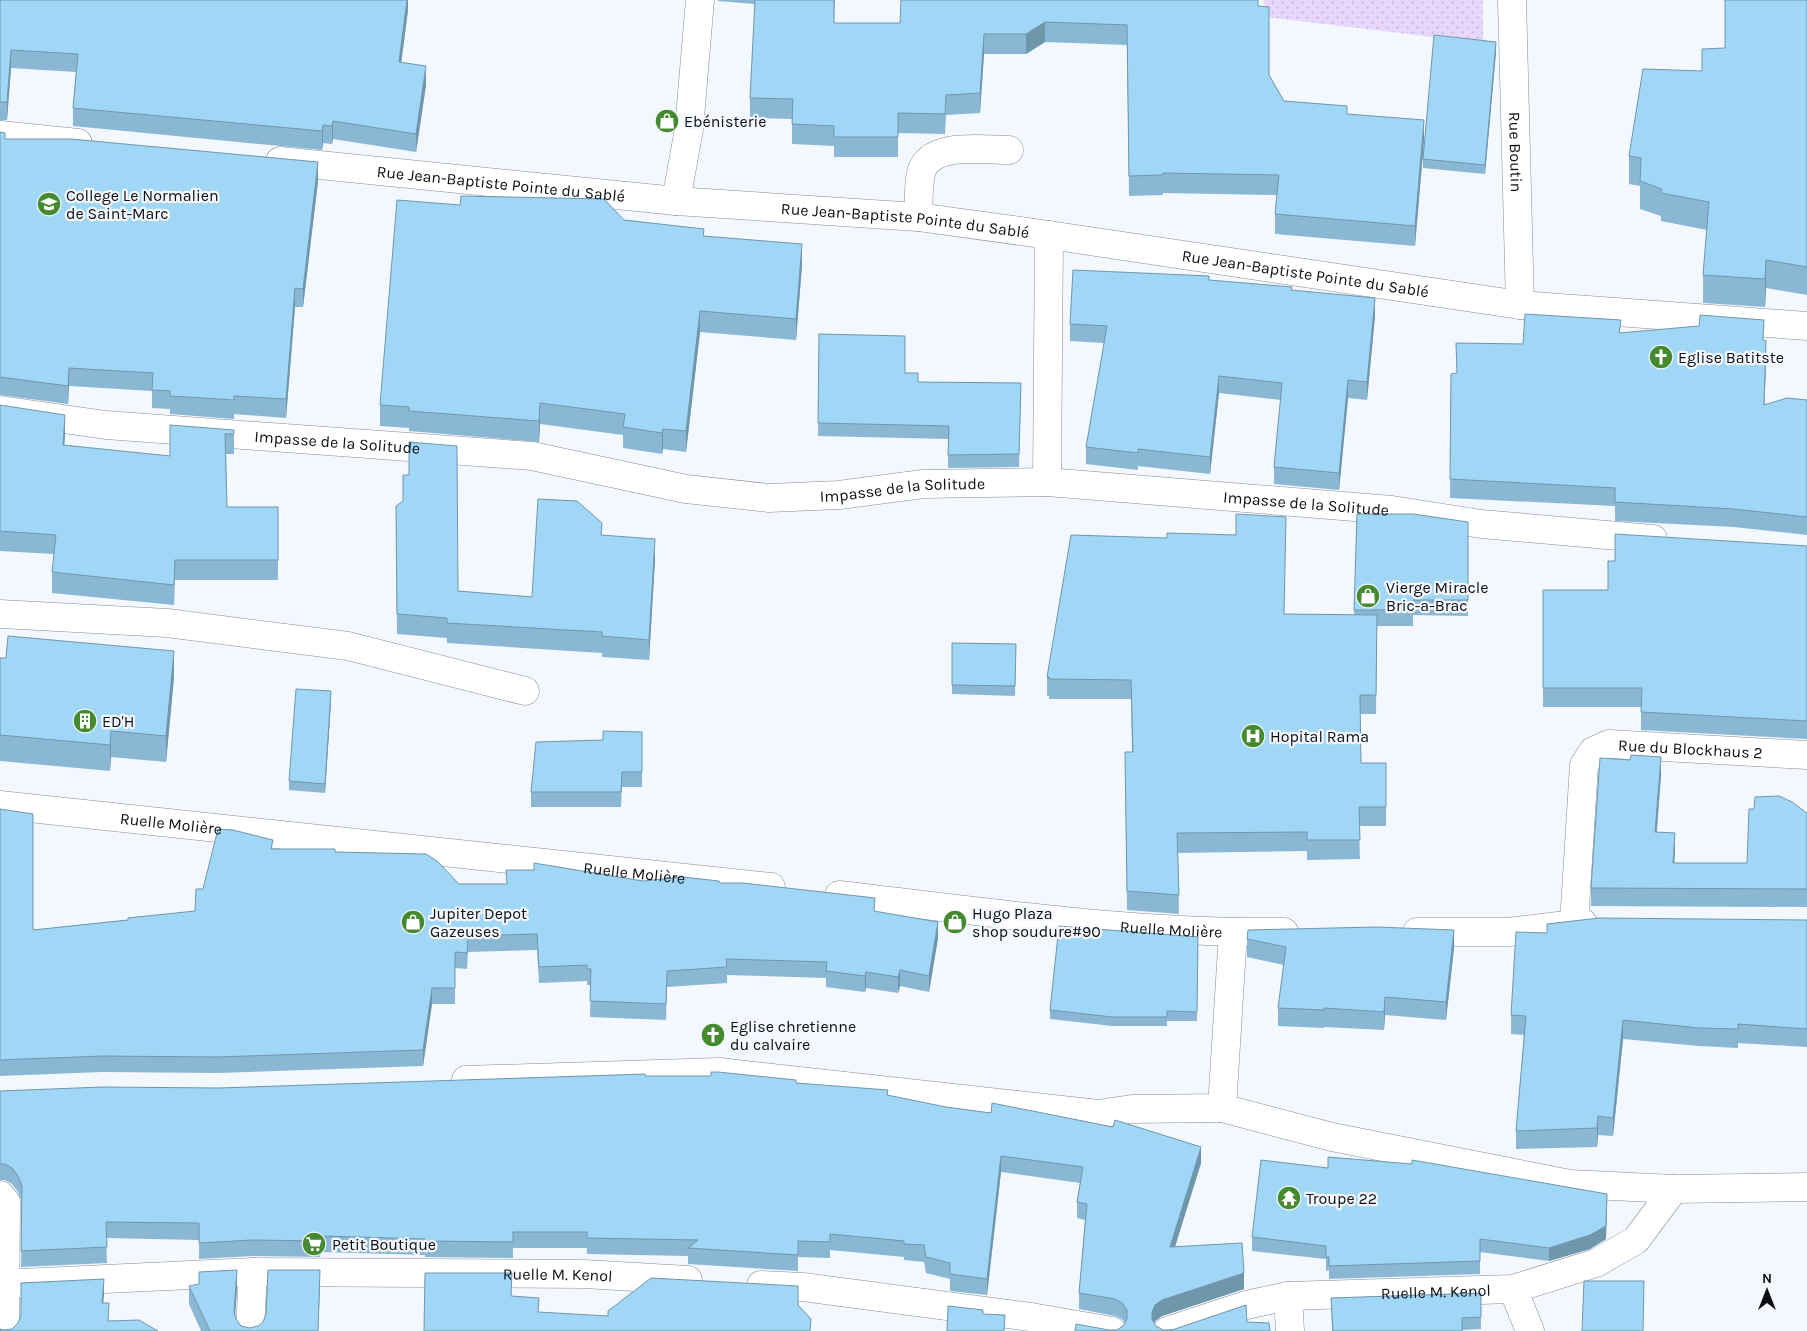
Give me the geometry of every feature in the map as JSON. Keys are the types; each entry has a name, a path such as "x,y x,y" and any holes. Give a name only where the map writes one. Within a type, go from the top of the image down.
{"street":[{"path":"676,201 689,129 700,0"},
{"name":"Rue Boutin","path":"1512,0 1520,305"},
{"path":"0,135 107,145"},
{"path":"918,217 921,172 931,158 952,149 1009,150"},
{"name":"Rue Jean-Baptiste Pointe du Sablé","path":"254,159 676,201 918,217 1049,234 1520,305 1807,326"},
{"path":"1048,482 1049,234"},
{"name":"Impasse de la Solitude","path":"0,410 106,424 532,456 686,489 769,498 839,496 923,484 1048,482 1392,510 1481,524 1621,537 1677,540"},
{"path":"0,614 167,623 348,646 525,691"},
{"name":"Rue du Blockhaus 2","path":"1574,924 1584,765 1592,751 1609,744 1807,755"},
{"name":"Ruelle Molière","path":"0,805 1095,924 1233,932 1309,932"},
{"path":"1394,931 1509,932 1608,921"},
{"path":"1222,1108 1233,932"},
{"path":"446,1081 719,1072 1098,1114 1132,1109 1222,1108 1332,1137 1570,1184 1674,1189 1807,1187"},
{"name":"Ruelle M. Kenol","path":"1167,1331 1246,1305 1288,1296 1513,1289 1596,1263 1636,1240 1674,1189"},
{"path":"0,1195 6,1202 6,1252 2,1284 5,1331"},
{"path":"250,1331 253,1272"},
{"name":"Ruelle M. Kenol","path":"2,1284 253,1272 584,1274 803,1287 1031,1317 1112,1331"},
{"path":"1513,1289 1530,1331"},
{"path":"1288,1296 1290,1331"}],"shaded area":[{"path":"1264,0 1483,0 1483,43 1265,17"}],"building":[{"path":"0,0 407,0 399,62 426,66 416,134 333,121 332,126 323,125 322,131 73,108 78,54 11,50 7,102 0,102"},
{"path":"755,0 834,0 834,23 900,23 901,0 1258,0 1258,6 1269,7 1269,75 1284,101 1347,106 1347,114 1424,120 1415,226 1275,214 1279,175 1163,173 1163,175 1129,176 1127,25 1045,22 1026,34 984,34 980,93 946,95 945,114 898,113 898,137 834,137 834,126 792,124 793,99 750,98"},
{"path":"1725,0 1807,0 1807,267 1766,260 1765,279 1703,275 1709,202 1661,193 1662,189 1640,181 1641,158 1629,156 1643,69 1702,71 1702,49 1725,48"},
{"path":"1434,35 1496,42 1485,165 1423,159"},
{"path":"0,132 5,133 5,139 71,139 318,162 303,289 295,288 286,399 234,396 234,400 170,396 170,391 152,390 153,373 69,368 68,386 0,377"},
{"path":"461,196 604,199 624,220 704,229 703,236 802,244 796,319 700,311 686,431 663,429 662,433 623,427 625,414 540,403 539,421 409,411 409,407 380,405 397,200 460,205"},
{"path":"1073,270 1209,276 1209,280 1292,287 1291,290 1375,298 1367,382 1348,380 1339,473 1274,467 1282,383 1219,376 1210,457 1138,449 1138,453 1086,447 1107,326 1070,324"},
{"path":"1525,314 1621,320 1619,333 1699,326 1700,315 1764,320 1763,340 1766,341 1764,405 1787,398 1807,400 1807,517 1734,509 1615,502 1615,488 1450,479 1451,374 1457,373 1456,343 1523,344"},
{"path":"819,334 905,336 905,373 918,373 918,382 1021,383 1019,454 948,455 949,426 818,423"},
{"path":"0,405 65,415 63,445 170,456 170,425 234,430 234,434 225,434 227,507 278,507 278,560 175,560 174,585 52,572 56,535 0,531"},
{"path":"409,442 457,446 458,591 532,597 538,499 577,501 602,523 601,535 655,539 649,640 602,636 602,632 447,623 447,618 397,614 396,506 403,501 403,475 409,475"},
{"path":"1236,514 1286,517 1284,614 1377,615 1376,695 1360,695 1361,763 1386,763 1386,807 1359,807 1360,840 1307,840 1307,832 1177,833 1179,895 1127,891 1125,752 1133,752 1131,680 1049,679 1047,677 1071,535 1167,538 1167,533 1236,535"},
{"path":"1357,514 1413,514 1468,522 1468,600 1413,600 1413,610 1354,610"},
{"path":"1615,534 1807,546 1807,721 1641,712 1642,688 1543,688 1543,590 1608,590 1608,561 1615,561"},
{"name":"ED'H","path":"8,636 174,651 166,736 111,731 110,745 0,735 0,658 6,658"},
{"path":"952,643 1016,644 1015,686 952,685"},
{"path":"296,689 331,691 325,784 289,781"},
{"path":"603,731 642,732 642,772 622,772 621,792 531,792 536,742 603,740"},
{"path":"1631,755 1661,757 1655,832 1675,833 1673,863 1747,863 1749,809 1754,809 1755,797 1779,796 1792,802 1807,813 1807,889 1591,888 1600,758 1630,760"},
{"path":"0,809 33,814 33,930 195,911 196,889 203,889 218,829 233,830 273,840 271,849 335,849 335,852 426,854 437,861 459,884 507,884 506,870 534,870 534,863 643,881 683,877 719,881 720,883 743,883 875,898 874,911 938,922 929,976 900,970 898,977 866,972 865,976 826,971 827,962 726,959 727,967 667,971 666,1004 590,1001 591,969 587,969 587,965 539,967 537,934 468,936 467,953 455,952 455,988 432,988 423,1050 218,1057 102,1056 0,1060"},
{"path":"1599,918 1807,920 1807,1029 1738,1024 1738,1029 1699,1028 1623,1020 1613,1118 1598,1116 1597,1128 1516,1131 1526,1016 1511,1015 1516,932 1547,933 1547,924"},
{"path":"1059,926 1198,937 1197,1012 1167,1011 1167,1017 1112,1017 1050,1010"},
{"path":"1376,927 1454,930 1446,1002 1385,997 1384,1012 1324,1008 1324,1010 1278,1008 1286,947 1247,939 1248,930"},
{"path":"711,1072 796,1080 796,1083 888,1090 887,1095 946,1107 991,1113 992,1103 1113,1127 1115,1120 1201,1147 1170,1247 1242,1243 1244,1273 1162,1300 1155,1305 1152,1319 1156,1326 1163,1330 1172,1330 1246,1305 1247,1322 1269,1323 1270,1331 1075,1331 1076,1324 1117,1330 1124,1325 1127,1318 1127,1310 1122,1303 1115,1299 1079,1293 1087,1204 1077,1202 1083,1167 1001,1156 987,1279 950,1274 950,1263 926,1257 924,1245 904,1244 904,1241 830,1234 830,1242 798,1241 798,1255 688,1248 698,1240 587,1238 587,1232 513,1232 513,1242 425,1241 425,1239 321,1236 320,1241 252,1240 199,1243 199,1223 106,1222 107,1247 21,1251 22,1186 12,1168 5,1164 0,1164 0,1091 102,1087 219,1088 645,1074 645,1076 711,1076"},
{"path":"1328,1157 1412,1164 1412,1160 1607,1194 1606,1226 1590,1235 1549,1248 1480,1239 1480,1261 1329,1266 1329,1257 1326,1257 1326,1246 1252,1237 1261,1160 1328,1168"},
{"path":"237,1270 234,1312 241,1326 250,1328 258,1326 263,1322 266,1314 268,1270 320,1270 318,1331 210,1331 189,1286 199,1284 199,1272"},
{"path":"425,1273 512,1273 511,1296 539,1298 538,1312 608,1316 608,1311 651,1278 798,1286 798,1305 811,1319 810,1331 424,1331"},
{"path":"104,1279 102,1303 109,1303 108,1321 139,1320 158,1331 0,1331 0,1329 12,1329 18,1323 21,1315 21,1283"},
{"path":"1584,1281 1644,1281 1643,1331 1582,1331"},
{"path":"1481,1293 1481,1317 1462,1318 1462,1331 1333,1331 1331,1298"},
{"path":"948,1306 983,1310 983,1314 1005,1315 1004,1331 947,1331"}],"place":[{"name":"Ebénisterie","path":"667,121"},
{"name":"College Le Normalien de Saint-Marc","path":"49,204"},
{"name":"Eglise Batitste","path":"1661,357"},
{"name":"Vierge Miracle Bric-a-Brac","path":"1368,596"},
{"name":"ED'H","path":"85,721"},
{"name":"Hopital Rama","path":"1253,736"},
{"name":"Jupiter Depot Gazeuses","path":"413,922"},
{"name":"Hugo Plaza shop soudure#90","path":"955,922"},
{"name":"Eglise chretienne du calvaire","path":"713,1035"},
{"name":"Troupe 22","path":"1289,1198"},
{"name":"Petit Boutique","path":"314,1244"}]}
